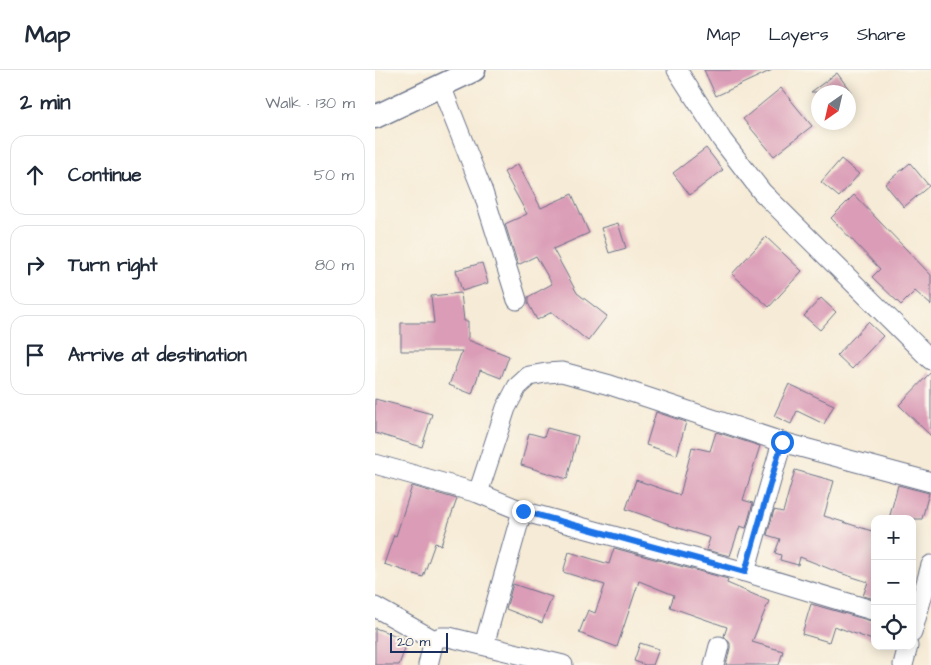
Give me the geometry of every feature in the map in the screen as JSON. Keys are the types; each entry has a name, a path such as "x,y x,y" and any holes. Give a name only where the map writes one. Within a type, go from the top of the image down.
{"street":[{"path":"375,116 474,70"},
{"path":"677,70 722,140 762,192 931,360"},
{"path":"441,86 483,192 517,300"},
{"path":"478,493 506,408 517,387 529,376 562,372 610,385 782,442 931,482"},
{"path":"745,572 782,442"},
{"path":"375,464 478,493 523,511 745,572 871,610"},
{"path":"484,645 523,511"},
{"path":"918,626 931,565"},
{"path":"375,607 434,640"},
{"path":"434,640 441,637 449,637 563,665"},
{"path":"429,665 434,640"},
{"path":"714,665 719,646"},
{"path":"903,665 907,650"}],"building":[{"path":"704,70 772,70 716,96"},
{"path":"837,73 846,85 821,85"},
{"path":"781,88 811,127 774,156 743,119"},
{"path":"706,148 723,170 690,195 673,173"},
{"path":"841,159 859,174 839,197 821,182"},
{"path":"910,163 929,186 904,207 885,184"},
{"path":"518,164 541,208 572,194 589,233 553,249 577,293 607,316 588,341 552,312 537,320 528,303 528,297 552,284 536,256 518,265 505,224 527,214 504,172"},
{"path":"854,195 931,275 931,305 915,291 901,305 872,277 880,269 831,218"},
{"path":"618,223 626,248 609,253 601,228"},
{"path":"766,237 802,271 769,307 732,274"},
{"path":"482,263 488,283 462,291 456,270"},
{"path":"461,293 464,321 468,321 468,340 509,356 501,378 480,370 472,394 449,385 462,351 401,351 401,323 434,323 431,296"},
{"path":"821,298 836,312 820,330 804,316"},
{"path":"868,322 883,336 852,369 837,355"},
{"path":"931,372 931,436 899,405"},
{"path":"789,384 834,405 824,424 797,411 791,424 774,416"},
{"path":"375,399 432,414 422,447 375,433"},
{"path":"656,412 686,422 677,455 646,445"},
{"path":"547,428 578,436 567,479 521,465 529,433 544,437"},
{"path":"716,432 760,446 743,500 753,503 746,528 740,526 730,556 706,550 710,538 626,509 636,480 680,495 692,447 710,451"},
{"path":"795,470 834,481 824,516 871,531 871,598 863,596 868,582 800,557 798,565 780,560 781,555 775,553 780,539 767,535 774,510 783,512"},
{"path":"898,485 929,493 922,519 916,519 916,515 890,515"},
{"path":"412,486 457,499 441,545 435,543 423,577 384,564 394,535 396,536"},
{"path":"614,548 728,579 727,583 769,601 752,642 783,651 779,665 726,665 730,648 730,643 724,636 727,627 670,607 674,595 639,581 617,647 579,633 588,610 595,613 605,585 563,572 569,552 609,564"},
{"path":"513,584 552,597 542,623 506,609"},
{"path":"811,604 871,621 871,640 834,626 829,642 802,634"},
{"path":"375,628 408,640 399,665 375,665"},
{"path":"640,643 659,649 653,665 645,665 634,661"}],"route":[{"path":"523,511 745,572 782,442"}]}
